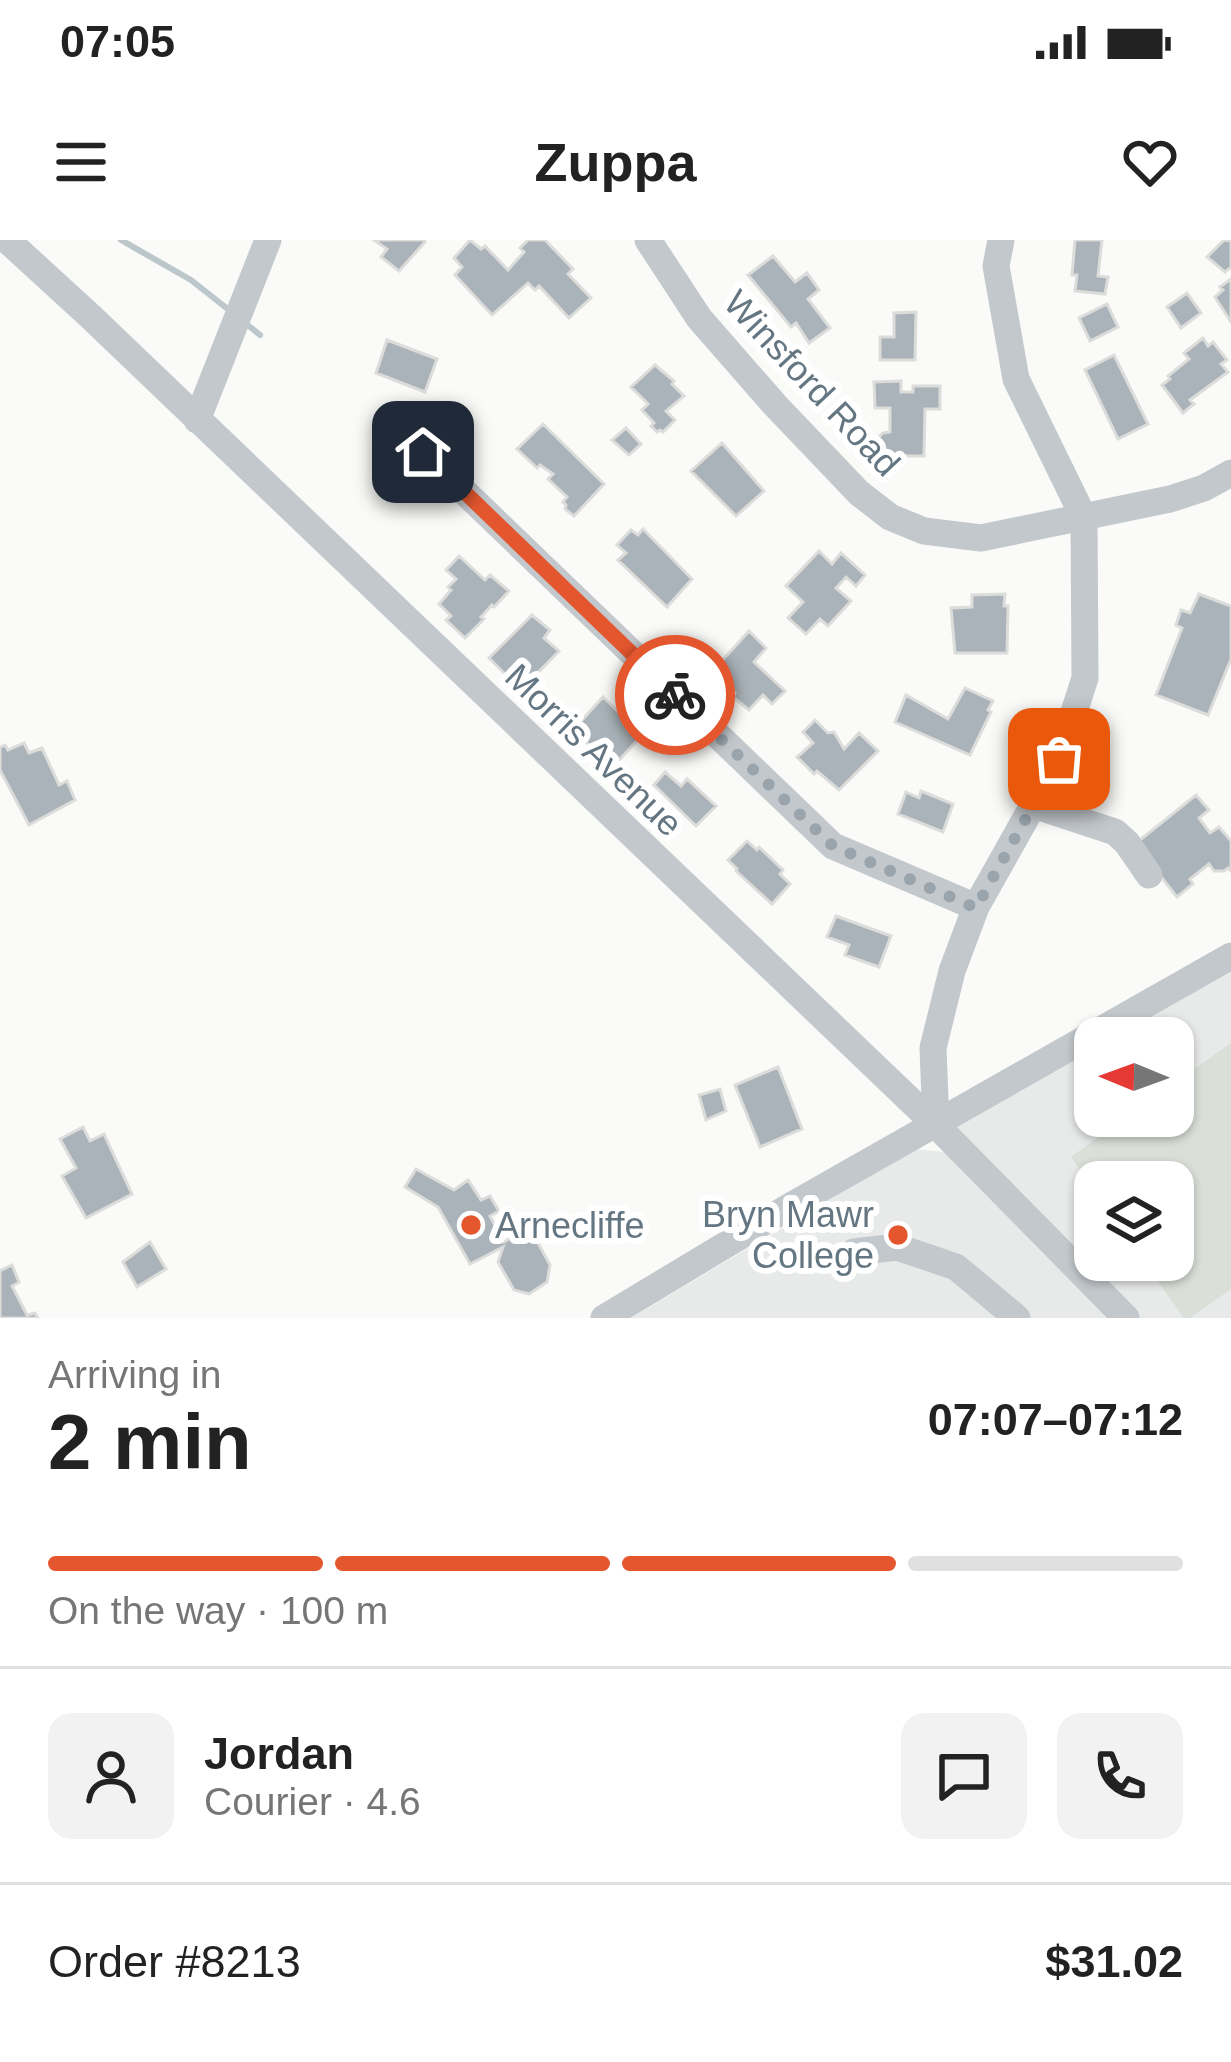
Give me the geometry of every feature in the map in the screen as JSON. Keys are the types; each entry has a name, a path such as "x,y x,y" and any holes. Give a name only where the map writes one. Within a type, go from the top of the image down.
{"street":[{"name":"Morris Avenue","path":"7,240 936,1126 1126,1318"},
{"path":"197,420 268,240"},
{"name":"Winsford Road","path":"648,240 699,318 760,388 860,493 890,517 924,531 981,538 1170,499 1204,488 1231,472"},
{"path":"936,1126 934,1048 952,971 976,908 1059,759 1084,678 1084,518 1016,380 996,266 1001,240"},
{"path":"423,452 833,846 976,908"},
{"path":"1033,805 1115,832 1149,875"},
{"path":"604,1318 787,1208 1231,956"},
{"path":"854,1252 897,1247 956,1267 1017,1318"}],"shaded area":[{"path":"1231,955 1231,1318 1126,1318 1090,1281 1194,1281 1194,1161 1074,1161 1074,1265 936,1125 1074,1045 1074,1137 1194,1137 1194,1017 1123,1017"},
{"path":"1231,1043 1231,1289 1184,1318 1158,1281 1194,1281 1194,1161 1074,1161 1071,1157 1099,1137 1194,1137 1194,1069"},
{"name":"Bryn Mawr College","path":"915,1149 944,1152 1107,1318 631,1318"}],"building":[{"path":"374,240 425,242 399,271 381,257 387,249"},
{"path":"470,240 481,249 485,246 508,270 528,240 545,240 573,269 568,274 591,298 569,318 539,286 535,290 528,283 492,315 455,275 462,267 454,258"},
{"path":"1075,240 1102,240 1098,276 1108,277 1105,294 1075,291"},
{"path":"1224,240 1231,241 1231,267 1225,272 1207,257"},
{"path":"773,256 795,282 807,273 819,290 808,299 830,328 809,343 796,323 791,327 748,275"},
{"path":"1231,279 1231,322 1215,297"},
{"path":"1187,293 1201,313 1181,328 1167,307"},
{"path":"1107,304 1118,327 1090,341 1079,318"},
{"path":"916,312 915,360 880,360 880,337 894,337 894,313"},
{"path":"1203,338 1208,346 1213,342 1227,360 1221,364 1228,372 1190,400 1194,404 1183,413 1162,385 1189,359 1184,353"},
{"path":"387,340 437,359 425,392 376,373"},
{"path":"1114,355 1148,424 1118,439 1085,370"},
{"path":"655,365 684,396 666,411 675,420 663,432 651,426 654,423 642,410 648,404 631,387"},
{"path":"901,381 901,392 913,392 913,386 940,386 940,409 925,409 924,456 881,456 876,450 877,439 890,432 890,408 875,408 874,382"},
{"path":"543,424 604,484 574,516 565,509 567,497 548,479 553,474 540,465 537,468 517,449"},
{"path":"626,428 641,444 629,455 612,440"},
{"path":"722,443 764,491 736,516 691,471"},
{"path":"643,529 692,579 667,607 618,560 626,553 617,545 631,530 638,535"},
{"path":"819,551 832,564 841,553 865,575 856,586 846,577 836,588 851,601 828,626 820,619 806,634 788,618 803,602 786,586"},
{"path":"459,556 485,580 490,575 509,591 465,638 446,620 451,616 439,604 456,579 446,570"},
{"path":"1005,594 1007,653 955,653 951,608 972,607 972,595"},
{"path":"1199,594 1231,606 1231,659 1208,715 1156,695 1182,628 1176,625 1181,610 1190,613"},
{"path":"532,615 550,630 544,638 559,651 521,690 489,658"},
{"path":"749,631 766,648 754,662 785,691 772,704 763,695 749,710 711,673"},
{"path":"965,688 993,701 970,755 895,722 906,695 948,719"},
{"path":"603,697 642,735 613,767 573,730"},
{"path":"815,720 828,733 834,732 844,749 859,733 878,751 839,790 797,757 813,743 803,732"},
{"path":"24,743 29,753 42,748 59,785 67,781 75,800 29,825 0,770 0,747 5,745 8,750"},
{"path":"665,772 681,786 687,779 716,806 696,826 654,785"},
{"path":"921,791 953,804 943,832 898,814 906,792 919,798"},
{"path":"1196,795 1209,810 1199,818 1210,833 1219,827 1231,841 1231,871 1214,871 1209,864 1177,897 1135,844"},
{"path":"747,841 783,870 780,874 790,884 772,904 728,860"},
{"path":"836,916 891,936 879,967 845,955 849,945 827,937"},
{"path":"778,1067 802,1129 760,1147 735,1085"},
{"path":"720,1089 726,1111 706,1120 699,1095"},
{"path":"83,1127 90,1141 104,1134 132,1194 86,1218 62,1176 76,1168 60,1139"},
{"name":"Arnecliffe","path":"416,1169 454,1190 468,1180 481,1200 490,1196 499,1211 490,1216 504,1242 518,1234 537,1241 550,1265 547,1282 529,1294 514,1290 498,1262 503,1247 470,1264 438,1207 405,1187"},
{"path":"150,1242 166,1269 137,1287 123,1262"},
{"path":"12,1265 19,1282 12,1286 27,1315 35,1313 38,1318 0,1318 0,1271"}],"waterway":[{"path":"121,240 191,280 229,310"},
{"path":"244,322 260,335"}],"way so far":[{"path":"675,695 833,846 976,908 1059,759"}],"place":[{"name":"Arnecliffe","path":"471,1225"},
{"name":"Bryn Mawr College","path":"898,1235"}],"route":[{"path":"423,452 675,695"}]}
